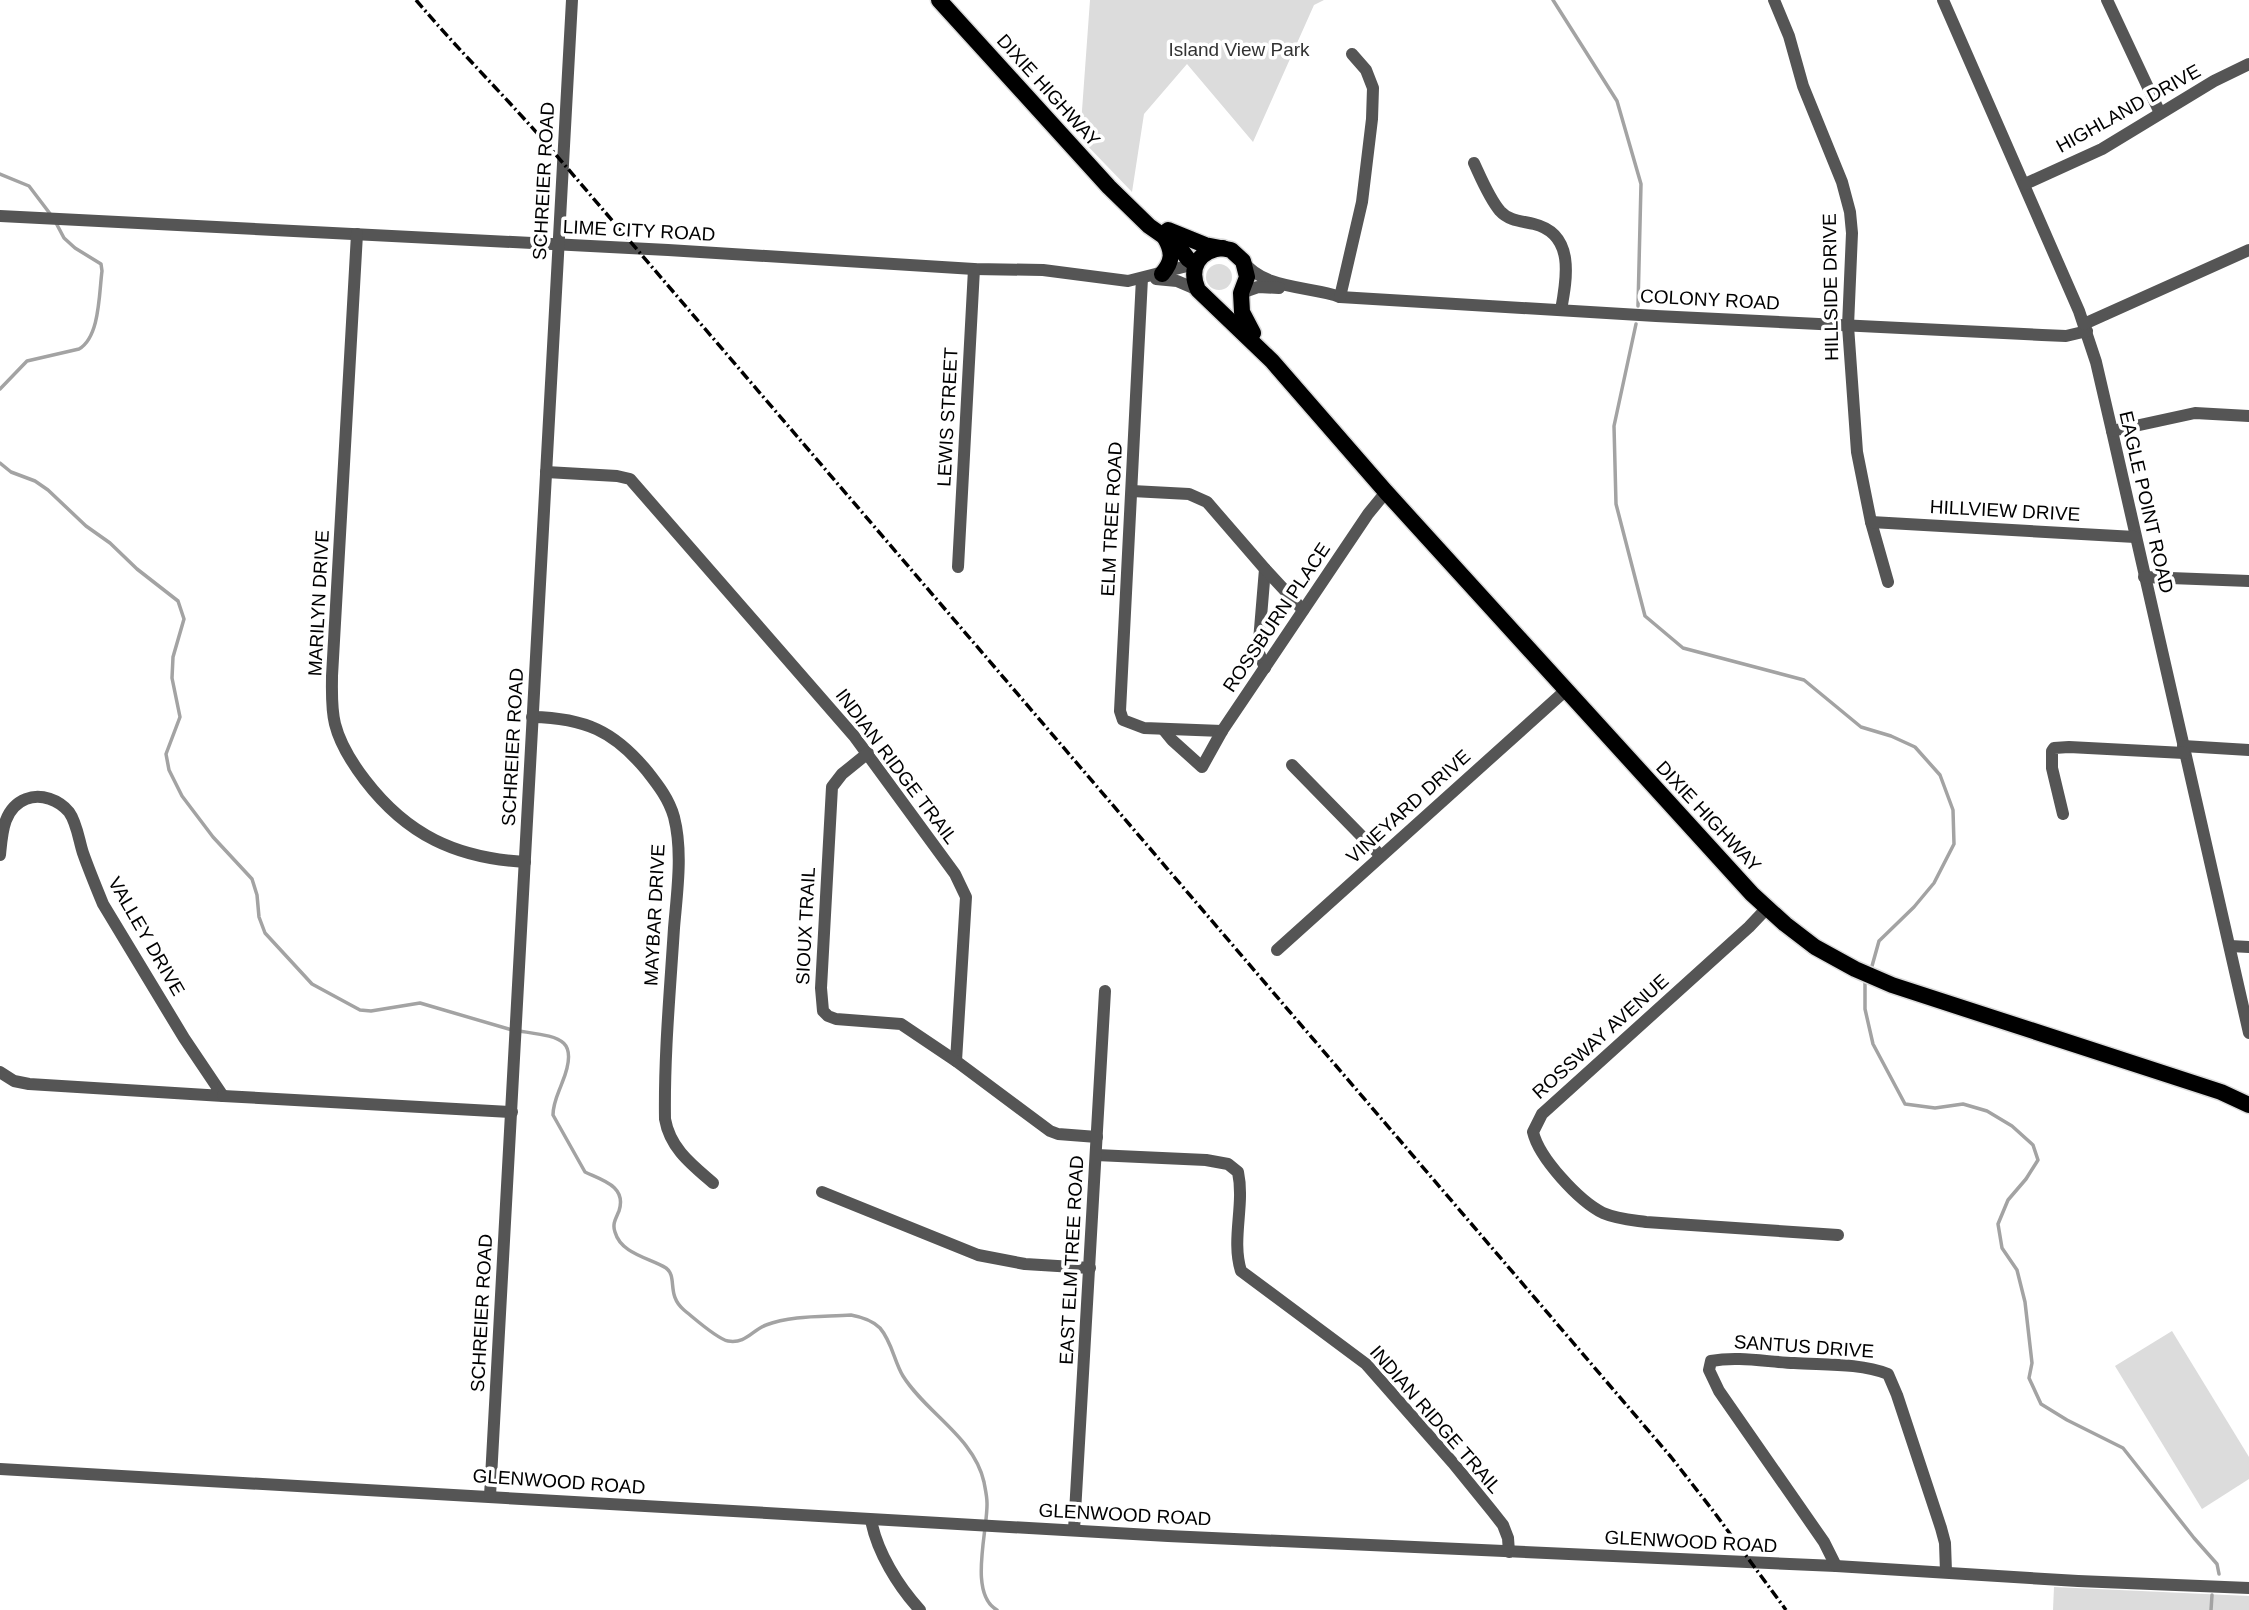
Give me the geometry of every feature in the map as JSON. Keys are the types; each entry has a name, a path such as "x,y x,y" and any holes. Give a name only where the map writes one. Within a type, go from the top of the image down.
{"main road":[{"name":"DIXIE HIGHWAY","path":"939,0 1109,187 1149,226 1179,247 1195,264"},
{"name":"DIXIE HIGHWAY","path":"1131,207 1151,222 1191,241 1223,248 1238,255 1243,261 1247,277 1241,293 1243,318 1272,361"},
{"path":"1151,276 1168,267 1171,259 1171,248 1165,238"},
{"path":"1223,248 1200,256 1195,264 1194,276 1202,293 1213,301 1222,301 1241,293"},
{"name":"DIXIE HIGHWAY","path":"1202,293 1272,361 1566,691 1767,908 1805,939 1836,960 1892,985 2221,1092 2249,1105"}],"street":[{"name":"SCHREIER ROAD","path":"490,1496 572,0"},
{"name":"HILLSIDE DRIVE","path":"1774,0 1789,36 1802,86 1847,197 1852,233 1848,326 1857,452 1871,522 1888,582"},
{"name":"EAGLE POINT ROAD","path":"1943,0 2025,184 2085,328 2112,431 2249,1033"},
{"path":"2107,0 2160,113"},
{"path":"1336,295 1362,202 1372,119 1373,88 1366,70 1352,54"},
{"name":"HIGHLAND DRIVE","path":"2025,184 2102,149 2214,81 2249,64"},
{"path":"1474,163 1500,211 1511,219 1538,224 1552,231 1560,239 1565,253 1567,274 1561,310"},
{"name":"LIME CITY ROAD","path":"0,216 1043,270 1128,281 1195,264"},
{"name":"MARILYN DRIVE","path":"357,234 332,676 334,722 345,750 358,770 387,807 405,823 453,849 525,862"},
{"name":"COLONY ROAD","path":"1243,261 1251,271 1272,280 1336,295 1848,326 2066,335 2249,250"},
{"name":"LEWIS STREET","path":"958,567 974,268"},
{"name":"LIME CITY ROAD","path":"1151,276 1177,282 1202,293"},
{"name":"ELM TREE ROAD","path":"1151,276 1132,491 1120,711 1123,720 1144,728 1222,731"},
{"name":"COLONY ROAD","path":"1241,293 1267,287 1299,295 1336,295"},
{"path":"2112,431 2195,413 2249,416"},
{"name":"INDIAN RIDGE TRAIL","path":"546,472 630,479 868,753 954,874 967,897 956,1061"},
{"path":"1132,491 1189,494 1207,502 1303,610"},
{"name":"ROSSBURN PLACE","path":"1163,729 1202,766 1222,731 1303,610 1386,492"},
{"name":"HILLVIEW DRIVE","path":"1871,522 2136,537"},
{"path":"1265,569 1259,641 1259,653 1265,668"},
{"path":"2144,577 2249,581"},
{"name":"VINEYARD DRIVE","path":"1277,950 1566,691"},
{"name":"MAYBAR DRIVE","path":"532,717 572,720 595,727 615,739 654,780 673,814 678,845 678,876 669,1002 665,1119 668,1134 685,1160 713,1183"},
{"path":"2063,814 2052,768 2054,748 2249,750"},
{"name":"SIOUX TRAIL","path":"868,753 842,774 832,787 821,988 823,1011 836,1019 901,1024 956,1061"},
{"path":"1292,765 1381,856"},
{"name":"VALLEY DRIVE","path":"0,855 7,817 15,806 30,797 55,801 62,805 71,815 103,904 184,1038 223,1096"},
{"name":"ROSSWAY AVENUE","path":"1767,908 1542,1114 1533,1132 1542,1153 1573,1189 1596,1209 1615,1217 1646,1222 1838,1235"},
{"path":"2230,946 2249,947"},
{"name":"EAST ELM TREE ROAD","path":"1074,1530 1105,992"},
{"path":"956,1061 1051,1131 1097,1137"},
{"path":"0,1072 14,1081 29,1084 512,1112"},
{"name":"INDIAN RIDGE TRAIL","path":"1096,1155 1221,1162 1238,1172 1240,1195 1237,1258 1241,1271 1366,1364 1453,1463 1503,1525 1508,1538 1508,1552"},
{"path":"822,1192 978,1255 1025,1264 1090,1268"},
{"name":"SANTUS DRIVE","path":"1836,1566 1824,1542 1718,1391 1709,1370 1711,1361 1854,1367 1888,1374 1941,1528 1945,1572"},
{"name":"GLENWOOD ROAD","path":"0,1469 1168,1536 1836,1566 2078,1581 2249,1588"},
{"path":"871,1520 882,1553 902,1587 920,1610"}],"green space":[{"name":"Island View Park","path":"1090,0 1324,0 1314,5 1253,142 1187,64 1144,114 1132,192 1080,138"},
{"path":"1219,264 1228,268 1232,277 1228,286 1219,290 1210,286 1206,277 1210,268"},
{"path":"2172,1331 2249,1457 2249,1479 2202,1509 2115,1366"},
{"path":"2054,1587 2249,1596 2249,1610 2053,1610"}],"waterway":[{"path":"1553,0 1617,101 1641,184 1638,306"},
{"path":"0,174 29,186 51,215"},
{"path":"0,389 27,361 79,349 86,343 95,325 101,264 64,238 55,221"},
{"path":"1636,324 1614,426 1616,504 1645,616 1683,648 1804,680 1861,727 1915,747 1940,775 1953,810 1954,844 1934,883 1879,941 1872,966"},
{"path":"0,463 11,472 35,481 48,490 86,526 178,601 184,619 173,657 172,678 180,717 166,754 169,770 182,796 213,837 252,879 265,933 312,984 360,1010 371,1011 420,1003 512,1030"},
{"path":"1865,983 1865,1009 1873,1044 1905,1104 1935,1108 1963,1104 1987,1111 2012,1126 2033,1145 2038,1160 2008,1200 1998,1224 2002,1248 2017,1270 2025,1302 2032,1363 2029,1378 2041,1404 2123,1448 2217,1564 2219,1574"},
{"path":"519,1031 555,1038 567,1048 567,1068 553,1115 585,1172 611,1185 619,1195 621,1202 614,1226 618,1239 623,1246 666,1268 671,1276 675,1298 699,1323 728,1341 744,1339 766,1325 797,1318 851,1315 867,1319 880,1328 903,1376 924,1402 960,1438 979,1466 987,1503 981,1576 988,1602 997,1610"},
{"path":"2211,1610 2212,1595"}],"railway":[{"path":"416,0 551,149 1671,1457 1786,1610"}]}
